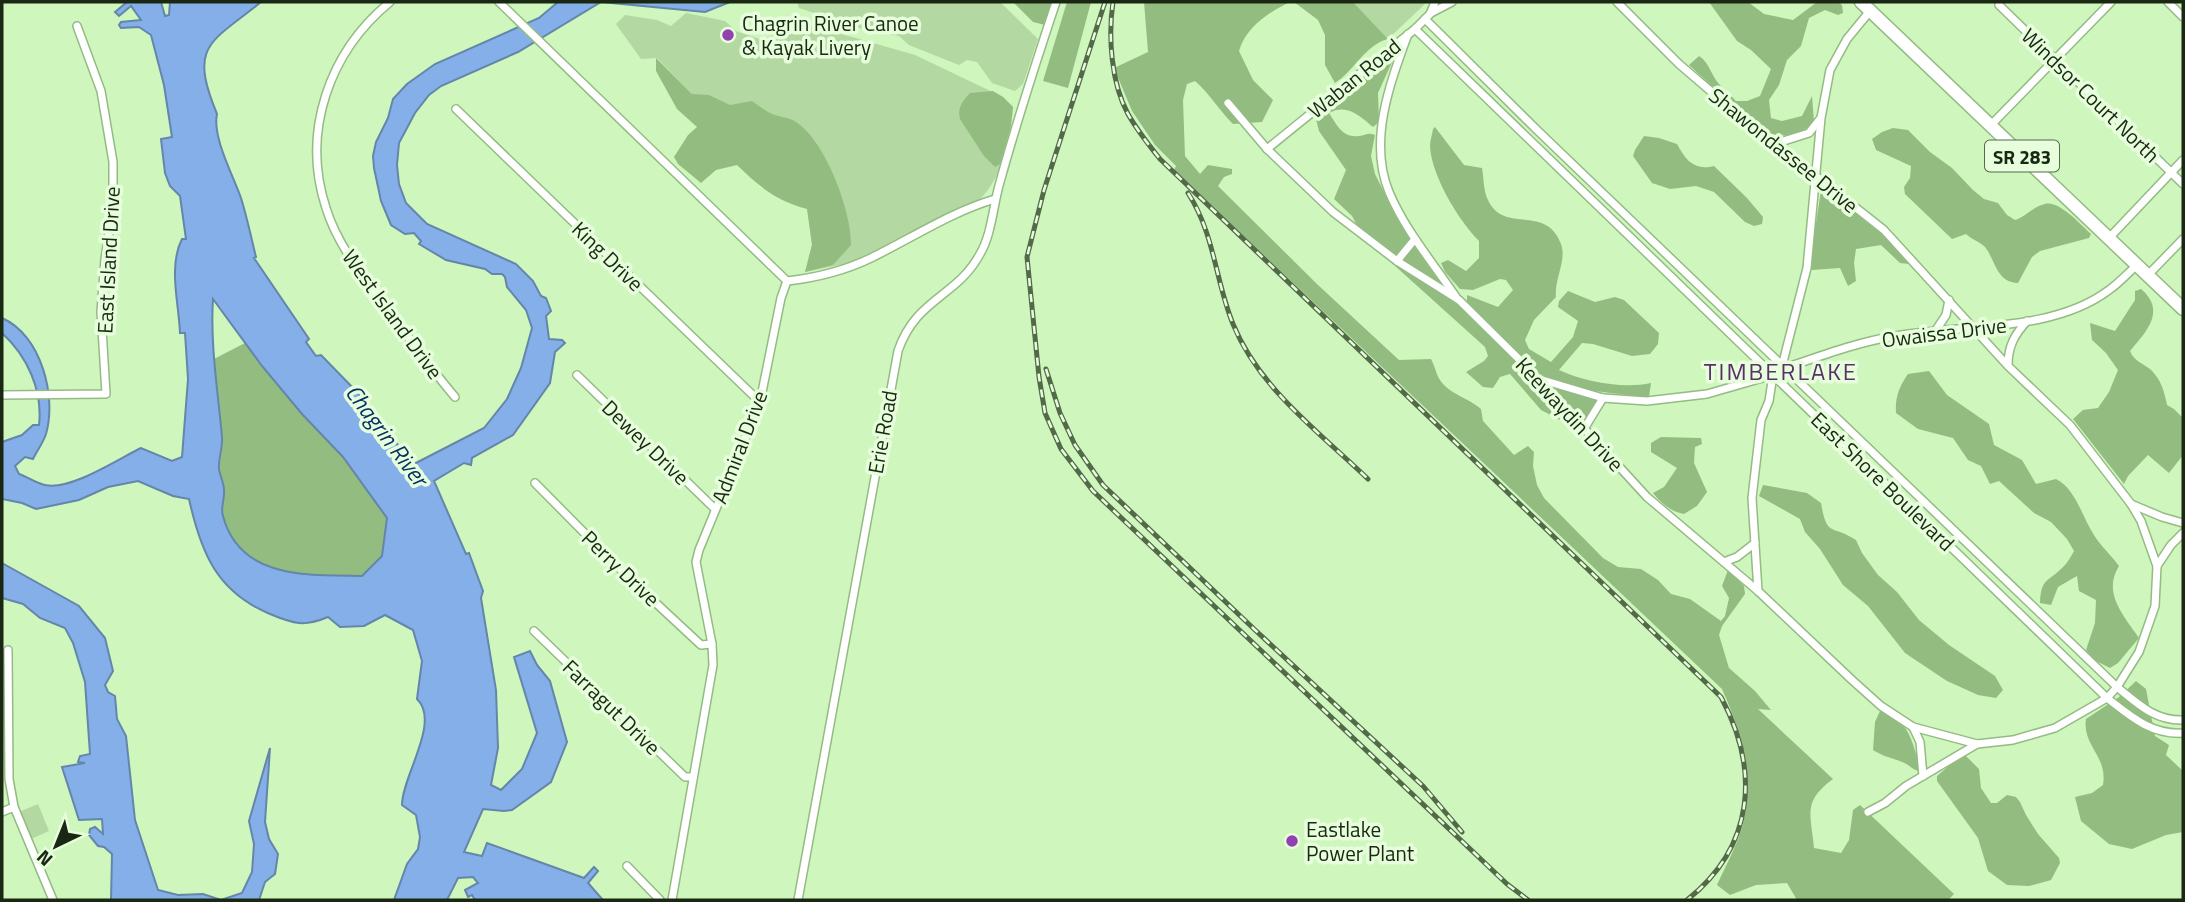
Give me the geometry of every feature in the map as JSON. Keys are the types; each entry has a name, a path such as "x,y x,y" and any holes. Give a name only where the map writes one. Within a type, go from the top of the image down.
{"main road":[{"name":"SR 283","path":"1866,6 2183,309"}],"street":[{"name":"West Island Drive","path":"390,2 356,37 331,79 317,129 320,180 326,209 353,261 455,397"},
{"path":"499,2 787,282 870,259 947,219 995,199"},
{"name":"Erie Road","path":"798,900 898,351 904,332 912,320 965,275 982,253 1024,99 1056,2"},
{"name":"Waban Road","path":"1267,149 1411,32 1427,16 1435,2"},
{"path":"1427,16 1452,2"},
{"path":"1611,2 1619,4"},
{"path":"1990,125 2056,61 2111,2"},
{"path":"2168,2 2183,17"},
{"name":"Shawondassee Drive","path":"1619,4 1679,64 1774,145 1884,230 2008,366 2070,425 2131,504 2141,521 2157,566"},
{"name":"Windsor Court North","path":"1999,5 2183,184"},
{"path":"1783,366 1807,268 1821,118 1830,70 1866,6"},
{"name":"East Shore Boulevard","path":"1427,16 1537,130 2117,687 2146,712 2161,718 2183,720"},
{"name":"East Island Drive","path":"2,395 106,394 101,312 113,206 113,162 101,91 77,26"},
{"path":"1411,32 1392,76 1383,114 1382,169 1389,192 1415,239 1459,300"},
{"name":"East Shore Boulevard","path":"1411,32 1529,139 2107,698 2139,723 2172,733 2183,733"},
{"name":"Keewaydin Drive","path":"1228,103 1267,149 1333,212 1397,261 1459,300 1538,378 1647,497 1758,591 1881,706 1913,727 1977,744"},
{"name":"King Drive","path":"456,109 761,402"},
{"path":"1774,145 1809,133 1821,118"},
{"path":"1529,139 1537,130"},
{"path":"2109,238 2183,160"},
{"path":"1397,261 1415,239"},
{"path":"2148,275 2183,239"},
{"name":"Owaissa Drive","path":"1538,378 1603,398 1647,401 1707,394 1773,374 1783,366 1791,366 1851,346 1936,330 2027,321 2078,307 2108,291 2137,265"},
{"name":"Admiral Drive","path":"672,900 711,681 712,644 696,562 715,509 761,402 781,299 787,282"},
{"path":"1936,330 1946,314 1949,300"},
{"path":"2008,366 2008,355 2014,338 2027,321"},
{"path":"1758,591 1754,485 1761,420 1769,401 1773,374"},
{"name":"Dewey Drive","path":"577,375 715,509"},
{"path":"1584,429 1603,398"},
{"name":"Perry Drive","path":"535,483 629,578 701,645 712,644"},
{"name":"Shawondassee Drive","path":"2131,504 2183,523"},
{"path":"1868,812 1977,744 2013,740 2055,728 2107,698 2139,652 2155,606 2157,566 2183,533"},
{"path":"1724,562 1737,557 1755,543"},
{"name":"Farragut Drive","path":"534,631 675,768 685,777 693,777"},
{"path":"8,650 9,779 14,807 49,899"},
{"path":"1913,727 1920,742 1923,776"},
{"path":"2,812 14,807"},
{"path":"627,866 660,900"}],"green space":[{"path":"797,2 1000,2 1038,39 1023,84 1015,91 992,83 977,62 967,60 959,65 909,45 899,36 859,28 799,8"},
{"path":"1013,2 1052,2 1045,25 1033,22"},
{"path":"1067,2 1091,2 1068,88 1043,81"},
{"path":"1144,2 1290,2 1259,21 1242,42 1239,51 1253,80 1273,100 1262,122 1233,124 1195,81 1187,84 1183,100 1185,156 1200,174 1208,165 1232,169 1232,174 1224,177 1218,186 1318,285 1399,360 1431,359 1444,385 1481,409 1483,421 1514,455 1528,446 1534,452 1533,466 1537,485 1544,498 1603,558 1618,567 1641,569 1658,580 1671,594 1690,599 1721,621 1725,616 1729,598 1722,586 1728,570 1744,586 1745,594 1722,626 1719,635 1729,668 1755,691 1771,710 1758,709 1833,779 1817,795 1811,809 1814,848 1841,853 1849,840 1853,810 1860,805 1954,894 1948,900 1797,900 1787,883 1756,885 1730,895 1717,885 1742,828 1747,786 1740,737 1722,689 1174,170 1176,166 1155,145 1132,111 1114,68 1148,52"},
{"path":"1294,2 1353,2 1388,39 1366,52 1335,83 1325,65 1325,35 1318,20"},
{"path":"1353,2 1427,2 1388,39"},
{"path":"1709,2 1748,2 1764,14 1793,20 1817,2 1838,2 1842,5 1843,13 1838,15 1825,10 1809,18 1801,46 1787,60 1779,85 1769,100 1771,118 1782,121 1802,116 1812,96 1814,122 1803,131 1779,136 1764,134 1689,65 1699,56 1719,84 1736,101 1747,101 1760,96 1771,69 1737,41"},
{"path":"686,13 725,21 736,31 760,39 792,30 803,23 915,55 1003,97 1013,107 1007,144 994,180 980,199 868,256 849,263 805,272 812,245 806,197 692,94 657,58 641,59 616,24 625,15 657,20 671,26"},
{"path":"1395,49 1394,58 1378,93 1379,122 1373,127 1358,115 1342,109 1329,113 1348,135 1375,135 1371,156 1375,174 1398,220 1423,253 1435,275 1463,310 1503,348 1547,383 1598,398 1585,422 1568,424 1541,410 1510,374 1500,377 1493,388 1483,387 1466,372 1488,356 1485,347 1364,238 1352,216 1334,199 1346,170 1319,131 1316,119 1334,99"},
{"path":"656,58 692,94 709,95 730,105 752,101 770,113 793,120 807,131 835,178 847,214 851,245 833,265 805,272 812,245 807,209 769,192 737,165 716,170 701,183 678,164 674,157 688,135 697,127 677,109 656,71"},
{"path":"993,91 1013,107 1011,126 1000,164 995,167 984,156 959,115 961,105 970,93"},
{"path":"1435,127 1464,165 1482,168 1486,196 1495,210 1504,216 1546,225 1561,244 1562,257 1556,297 1534,320 1525,340 1529,349 1551,362 1573,337 1578,321 1558,307 1559,301 1568,291 1595,302 1615,297 1624,300 1659,333 1658,344 1650,354 1632,356 1582,343 1559,370 1604,383 1651,383 1649,397 1585,389 1547,377 1515,355 1467,304 1467,295 1498,307 1513,290 1506,280 1500,279 1473,290 1460,289 1445,272 1441,263 1448,260 1466,271 1479,258 1479,241 1455,210 1435,170 1430,146"},
{"path":"1893,128 1908,130 1973,190 1984,199 1998,203 2007,215 2015,220 2041,205 2051,204 2076,219 2091,234 2089,238 2040,251 2032,257 2018,283 2005,279 1983,245 1966,234 1952,239 1905,194 1904,187 1910,178 1911,166 1876,150 1872,139"},
{"path":"1644,136 1677,144 1688,160 1696,166 1714,166 1763,217 1762,224 1754,226 1745,222 1714,192 1696,186 1670,189 1652,183 1633,156"},
{"path":"1822,184 1883,232 1909,264 1900,263 1881,245 1856,249 1856,281 1848,286 1840,268 1812,270 1808,249 1816,223"},
{"path":"2141,289 2149,297 2153,313 2147,329 2130,351 2136,360 2154,373 2162,386 2167,405 2183,418 2183,455 2169,473 2148,455 2124,484 2073,419 2083,410 2098,408 2109,392 2118,370 2092,340 2090,323 2115,331 2135,300 2135,291"},
{"path":"245,343 302,414 343,457 387,518 382,556 362,576 310,575 280,570 256,562 234,542 222,514 224,491 219,468 223,442 214,359"},
{"path":"1929,371 1947,395 1989,424 1994,445 2022,460 2036,484 2056,479 2069,489 2096,539 2119,566 2114,576 2114,595 2122,613 2139,638 2118,663 2110,668 2094,660 2086,650 2095,623 2096,600 2079,591 2077,576 2058,587 2051,605 2040,603 2044,584 2059,571 2074,551 2067,539 2051,522 2034,513 1999,481 1990,484 1981,466 1968,460 1953,438 1918,429 1896,413 1898,392 1908,374"},
{"path":"1661,437 1701,438 1702,444 1695,447 1694,463 1707,492 1697,506 1684,514 1667,506 1653,493 1664,487 1677,468 1651,452 1651,443"},
{"path":"1763,485 1807,493 1821,503 1828,526 1856,540 1878,575 1897,592 1919,620 1949,645 1995,676 2003,690 1996,698 1978,695 1947,681 1905,653 1868,606 1843,585 1820,549 1805,532 1800,519 1759,496"},
{"path":"2136,681 2146,689 2155,736 2169,745 2166,755 2183,771 2183,832 2166,835 2132,849 2109,844 2081,821 2075,797 2092,793 2103,785 2102,766 2088,737 2086,719 2119,697"},
{"path":"1880,711 1900,722 1908,733 1918,761 1918,771 1873,750 1875,722"},
{"path":"1965,755 1979,769 1981,788 1991,803 1997,803 2007,795 2016,797 2038,834 2059,858 2060,863 2051,880 2029,886 2007,885 1988,871 1978,838 1937,781 1937,776"},
{"path":"38,804 49,831 31,839 19,812"}],"water":[{"name":"Chagrin River","path":"127,2 161,2 165,16 169,15 170,2 261,2 217,37 209,47 205,59 205,73 217,114 218,134 243,205 256,257 254,258 309,339 306,342 316,356 321,355 358,393 414,464 484,428 507,399 521,368 532,328 526,310 507,287 502,274 492,274 485,269 446,260 419,244 421,241 414,233 405,234 391,225 381,201 373,156 393,99 407,84 435,64 539,18 558,2 601,2 518,52 441,86 429,95 415,113 399,143 397,165 399,184 406,203 427,224 516,264 533,281 541,296 546,298 551,311 546,316 549,339 562,340 565,343 555,352 550,383 513,435 472,458 471,465 464,463 434,481 466,554 469,553 483,591 481,598 496,690 498,748 491,785 501,790 522,769 537,733 514,657 530,651 550,681 567,742 551,782 512,810 483,809 464,852 482,856 487,843 584,878 594,867 598,871 588,883 603,900 475,900 472,895 468,897 465,890 478,883 473,877 458,878 447,900 394,900 407,864 418,849 420,837 416,815 402,805 425,721 423,709 417,699 422,661 413,630 385,615 364,626 340,627 328,617 299,623 252,605 224,582 214,568 199,537 189,499 173,496 138,481 108,487 79,500 36,509 2,499 2,442 22,435 33,425 39,425 40,412 31,374 19,352 2,333 2,318 16,326 36,352 43,368 49,402 45,437 33,459 25,457 15,466 19,474 45,485 55,486 80,479 141,448 172,461 182,457 188,379 185,333 180,333 175,273 178,250 182,239 186,239 180,196 170,186 165,173 161,139 172,137 164,85 151,35 139,27 121,28 121,22 141,20 131,6 119,16 115,12","holes":["213,299 262,366 343,457 387,518 382,556 362,576 279,570 260,563 244,552 232,537 222,513 224,487 219,465 222,437 213,351"]},
{"path":"601,2 730,2 705,12"},
{"path":"2,563 79,606 105,638 113,671 105,685 108,692 115,696 117,719 126,736 135,820 158,890 178,895 203,894 221,900 111,900 112,854 104,847 98,846 89,835 90,829 95,827 103,834 102,819 79,820 62,767 85,763 78,762 80,756 90,754 85,682 73,643 65,628 40,618 23,604 2,598"},
{"path":"270,748 265,822 269,839 278,854 275,874 265,882 259,900 221,900 242,893 252,872 254,844 249,821"}],"railway":[{"path":"1105,2 1044,190 1027,257 1045,413 1061,449 1093,491 1507,884 1528,900"},
{"path":"1113,2 1111,44 1114,74 1122,102 1131,120 1160,159 1721,697 1734,724 1742,752 1744,806 1738,831 1726,856 1710,879 1687,900"},
{"path":"1188,193 1204,225 1227,307 1244,347 1274,389 1368,479"},
{"path":"1046,369 1060,413 1075,445 1103,485 1423,786 1462,832"}],"place":[{"name":"Chagrin River Canoe & Kayak Livery","path":"728,35"},
{"name":"Eastlake Power Plant","path":"1292,841"}],"district":[{"name":"TIMBERLAKE","path":"1781,371"}]}
